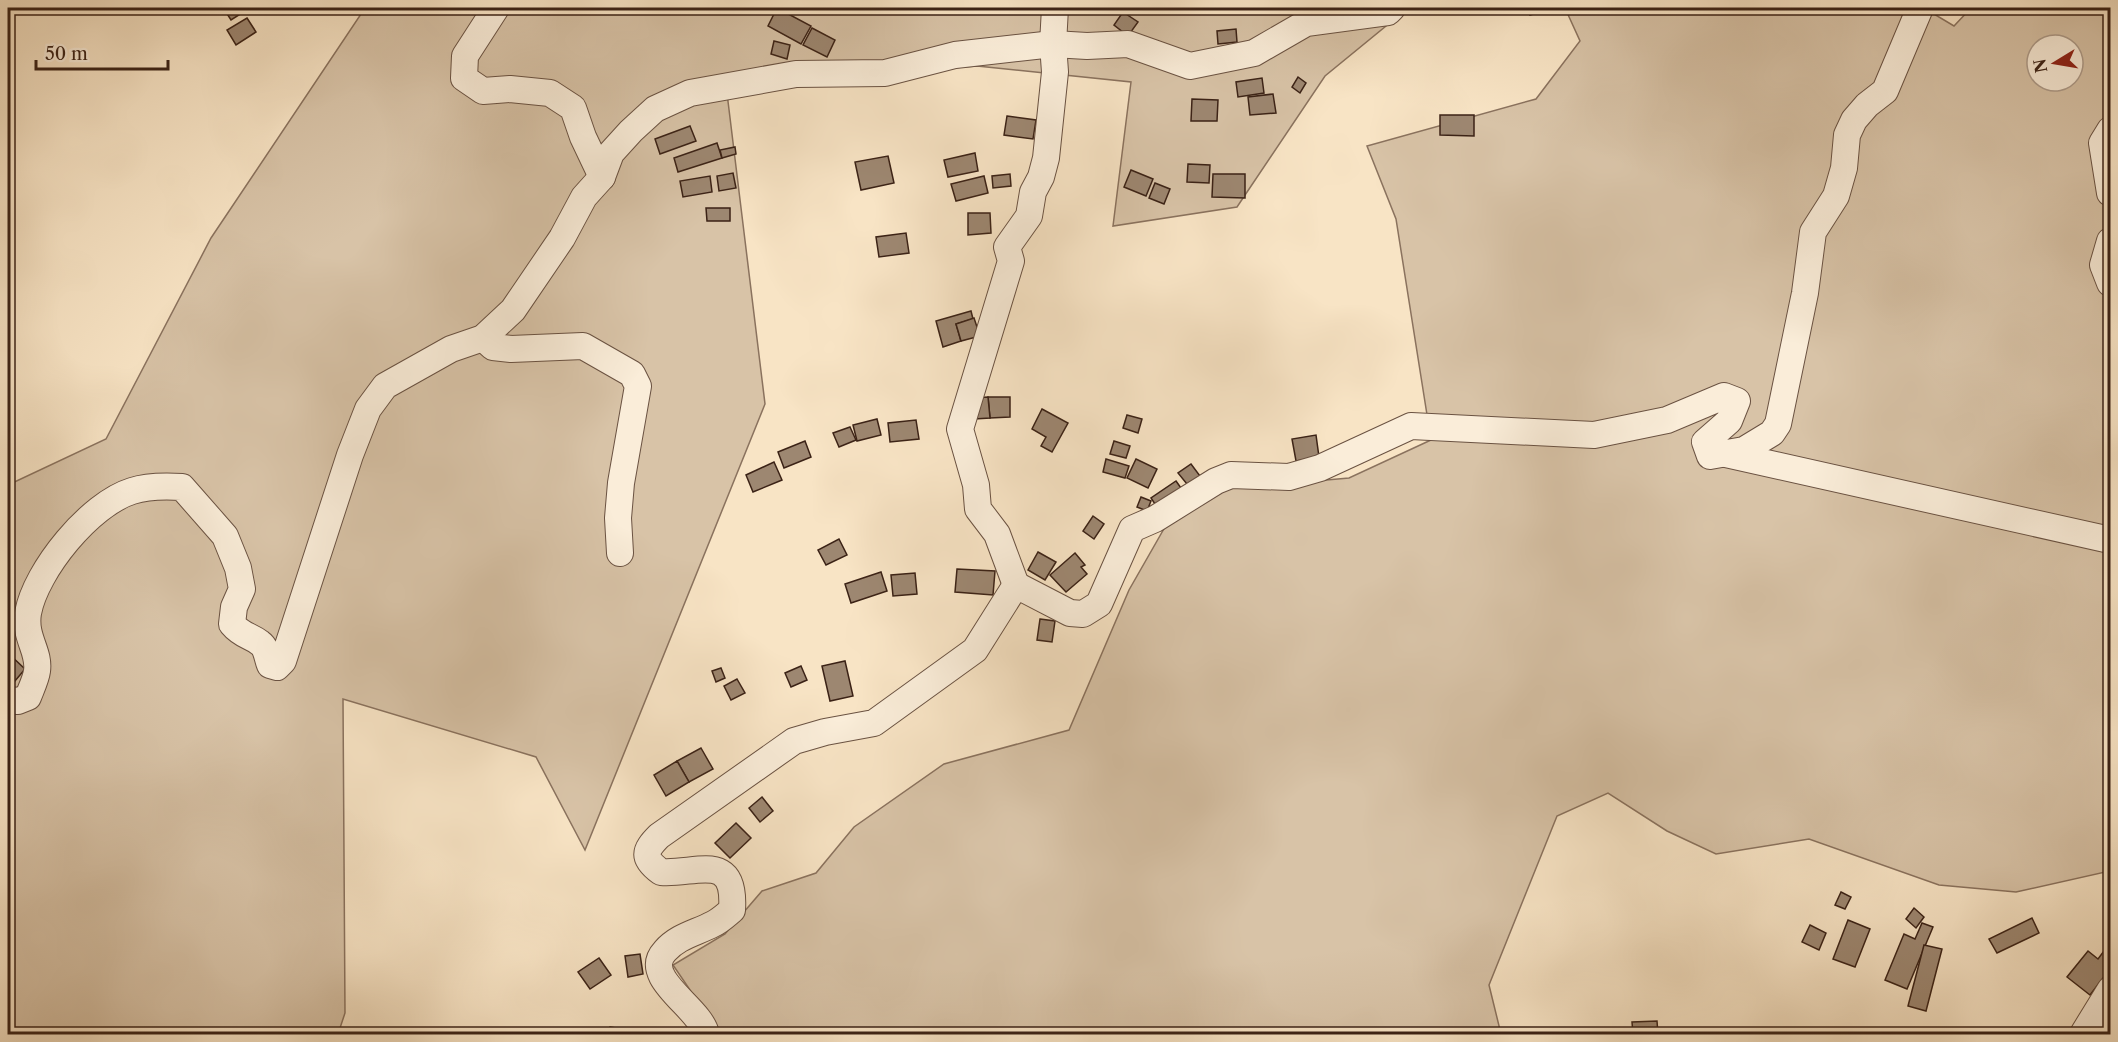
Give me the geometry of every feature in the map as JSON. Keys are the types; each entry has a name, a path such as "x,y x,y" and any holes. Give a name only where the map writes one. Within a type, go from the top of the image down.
{"street":[{"path":"496,8 465,56 464,78 483,91 510,88 550,93 573,108 583,137 602,177"},
{"path":"1055,8 1053,44 1055,72 1046,158 1041,177 1033,192 1029,216 1007,247 1011,261 960,429 976,485 978,509 997,534 1016,585 1070,613 1083,614 1100,604 1132,529 1140,523 1155,519 1216,481 1231,475 1289,477 1320,468 1411,426 1594,435 1667,420 1724,396 1737,401 1729,421 1705,442 1710,456 1744,450 1772,433 1778,424 1805,293 1814,232 1836,196 1844,168 1848,135 1854,120 1867,105 1886,91 1920,8"},
{"path":"8,700 18,701 28,697 38,670 35,652 26,632 28,612 38,586 70,538 102,506 132,491 167,486 182,487 225,536 238,568 242,589 234,607 232,624 241,634 260,642 270,665 277,667 284,661 350,455 368,409 385,386 451,349 483,338 513,310 562,238 584,197 602,177 611,153 655,109 690,93 796,74 885,74 955,55 1053,44 1087,46 1128,44 1190,66 1254,53 1306,23 1388,12 1392,8"},
{"path":"2110,130 2102,143 2110,193"},
{"path":"2110,241 2103,265 2110,283"},
{"path":"483,338 493,347 511,349 584,346 632,374 638,386 621,483 618,518 620,553"},
{"path":"1725,454 2110,540"},
{"path":"706,1035 701,1022 658,974 658,962 664,951 685,935 714,924 732,910 733,895 730,885 723,876 707,867 661,872 649,861 648,847 659,836 794,741 825,732 874,723 975,650 1016,585"},
{"path":"2083,1035 2110,990"}],"shaded area":[{"path":"365,8 1408,8 1325,76 1237,207 1113,226 1131,82 977,66 726,85 765,404 585,850 536,757 343,699 345,1013 338,1034 8,1034 8,485 106,439 211,238"},
{"path":"1565,8 1924,8 1954,26 1971,8 2110,8 2110,871 2016,892 1939,885 1809,839 1716,854 1667,831 1608,793 1557,816 1489,985 1501,1034 720,1034 673,965 725,934 762,891 816,873 854,827 944,764 1069,730 1129,590 1165,527 1224,489 1349,478 1431,440 1396,219 1367,146 1536,99 1580,41"}],"building":[{"path":"239,8 242,13 231,20 224,9"},
{"path":"777,8 811,26 801,44 768,26"},
{"path":"1529,8 1548,8 1548,10 1530,15"},
{"path":"1123,12 1138,22 1128,36 1114,25"},
{"path":"247,18 256,32 236,45 227,30"},
{"path":"812,28 835,40 827,57 803,45"},
{"path":"1236,29 1237,42 1218,44 1217,31"},
{"path":"774,41 790,45 787,59 771,54"},
{"path":"1298,77 1306,83 1300,93 1292,87"},
{"path":"1262,78 1264,93 1238,97 1236,82"},
{"path":"1273,94 1276,113 1250,115 1248,97"},
{"path":"1192,99 1218,100 1217,121 1191,121"},
{"path":"1440,115 1474,115 1474,136 1440,135"},
{"path":"1007,116 1036,120 1033,139 1004,135"},
{"path":"690,126 696,141 660,154 655,139"},
{"path":"717,143 722,158 678,172 674,158"},
{"path":"735,147 736,154 722,158 720,150"},
{"path":"975,153 978,171 948,177 944,160"},
{"path":"888,156 894,183 861,190 855,162"},
{"path":"1188,164 1210,165 1209,183 1187,182"},
{"path":"1131,170 1153,179 1146,196 1124,187"},
{"path":"733,173 736,188 719,191 717,176"},
{"path":"1010,174 1011,186 993,188 992,176"},
{"path":"1213,174 1245,174 1245,198 1212,197"},
{"path":"710,176 712,192 683,197 680,181"},
{"path":"984,176 988,193 956,201 951,184"},
{"path":"1155,183 1170,189 1164,204 1149,198"},
{"path":"706,208 730,208 730,221 707,221"},
{"path":"968,213 990,213 991,233 968,235"},
{"path":"906,233 909,253 879,257 876,237"},
{"path":"971,311 973,319 956,324 961,341 943,347 936,321"},
{"path":"974,318 980,336 961,341 956,324"},
{"path":"988,397 1010,397 1010,417 990,418"},
{"path":"988,397 990,418 974,419 972,398"},
{"path":"1042,409 1068,423 1052,452 1041,446 1046,437 1032,429"},
{"path":"1127,415 1142,419 1138,433 1123,428"},
{"path":"877,419 881,435 857,441 853,425"},
{"path":"916,420 919,439 890,442 888,423"},
{"path":"850,427 856,440 839,447 833,433"},
{"path":"1316,435 1319,457 1296,461 1292,439"},
{"path":"805,441 811,457 784,468 778,452"},
{"path":"1114,441 1130,446 1126,458 1110,454"},
{"path":"1106,459 1129,466 1125,478 1103,472"},
{"path":"1136,459 1157,469 1148,488 1127,478"},
{"path":"774,462 782,480 753,492 746,475"},
{"path":"1191,464 1203,480 1191,489 1178,473"},
{"path":"1176,481 1186,495 1161,513 1151,498"},
{"path":"1141,497 1151,501 1147,511 1137,507"},
{"path":"1093,516 1104,524 1094,539 1083,531"},
{"path":"839,539 847,555 826,565 818,550"},
{"path":"1038,552 1056,562 1045,580 1028,570"},
{"path":"1075,553 1085,565 1081,567 1087,574 1066,592 1050,575"},
{"path":"957,569 995,571 993,595 955,592"},
{"path":"881,572 887,591 851,603 845,584"},
{"path":"915,573 917,594 893,596 891,575"},
{"path":"1040,619 1055,621 1052,642 1037,640"},
{"path":"8,653 25,669 15,681 8,674"},
{"path":"845,661 853,696 830,701 822,666"},
{"path":"801,666 807,680 791,687 785,673"},
{"path":"721,668 725,678 716,682 712,671"},
{"path":"737,679 745,693 731,700 724,686"},
{"path":"701,748 713,769 689,782 677,761"},
{"path":"677,761 689,782 666,796 654,775"},
{"path":"762,797 773,811 760,822 749,808"},
{"path":"736,823 751,838 730,858 715,843"},
{"path":"1841,892 1851,897 1845,909 1835,905"},
{"path":"1914,908 1924,917 1916,928 1906,919"},
{"path":"2032,918 2039,933 1997,953 1989,939"},
{"path":"1848,920 1870,929 1855,967 1833,959"},
{"path":"1922,923 1933,927 1907,989 1885,980 1904,934 1915,939"},
{"path":"1810,925 1826,933 1819,950 1802,942"},
{"path":"2110,943 2110,969 2090,995 2067,977 2088,951 2098,959"},
{"path":"1924,945 1942,949 1926,1011 1908,1006"},
{"path":"640,954 643,974 628,977 625,956"},
{"path":"599,958 611,975 590,989 578,972"},
{"path":"1657,1021 1658,1034 1633,1034 1632,1022"},
{"path":"610,1027 628,1030 628,1034 609,1034"}]}
